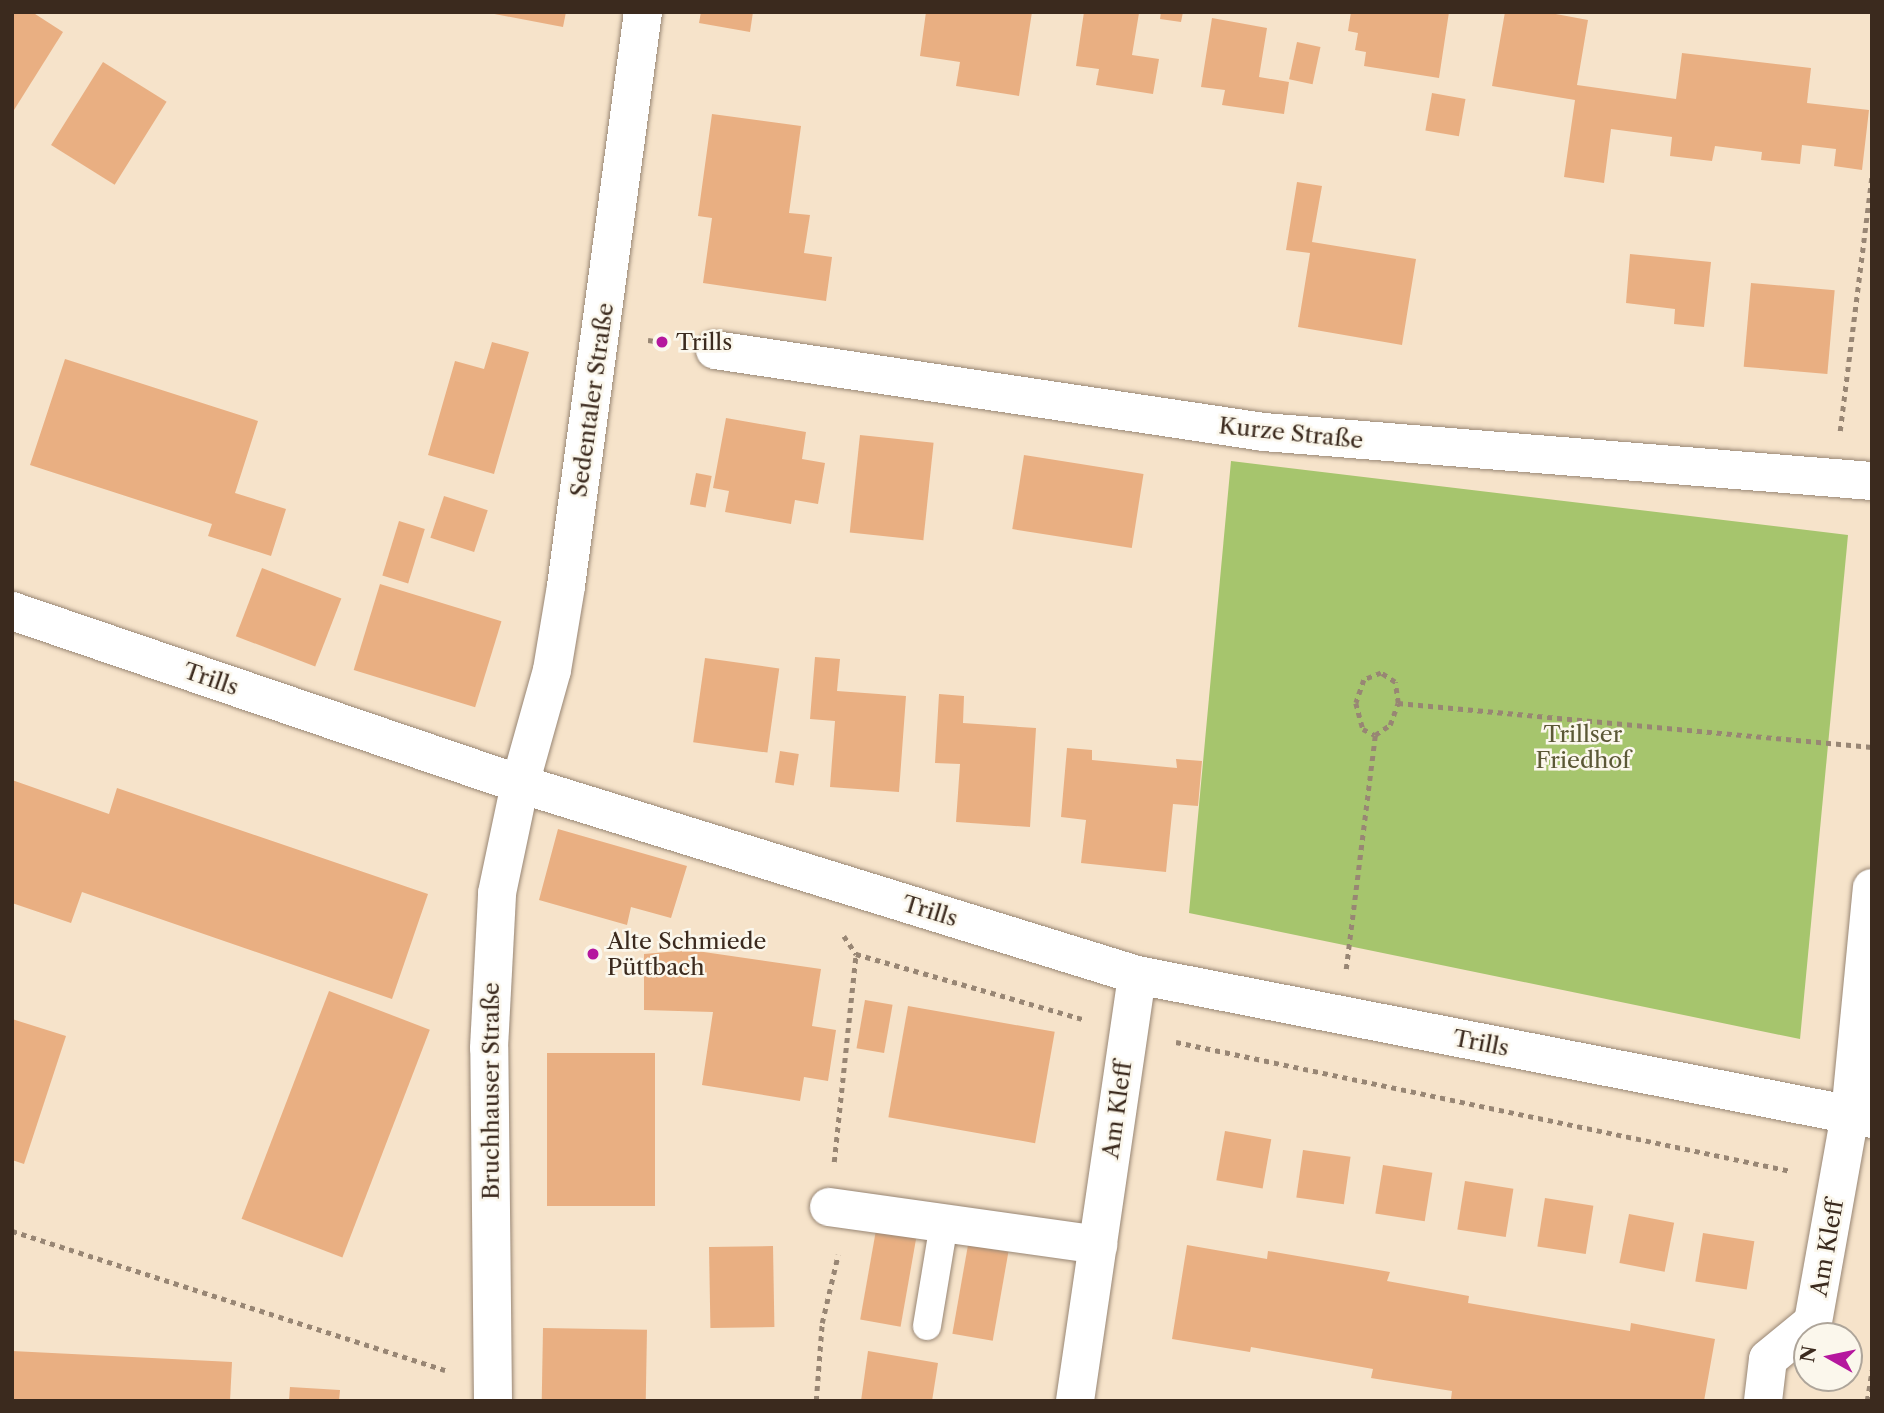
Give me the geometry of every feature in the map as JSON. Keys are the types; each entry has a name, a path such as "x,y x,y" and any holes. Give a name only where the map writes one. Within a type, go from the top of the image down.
{"street":[{"name":"Sedentaler Straße","path":"520,784 552,670 602,333 643,12"},
{"name":"Kurze Straße","path":"699,348 1264,432 1853,479"},
{"name":"Trills","path":"12,611 520,784 1137,975 1861,1117"},
{"name":"Bruchhauser Straße","path":"493,1393 491,957 497,893 520,784"},
{"name":"Am Kleff","path":"1763,1401 1768,1359 1813,1322 1861,1117 1872,888"},
{"name":"Am Kleff","path":"1074,1401 1137,975"},
{"path":"839,1209 1098,1245"}],"lane":[{"path":"927,1326 944,1223"}],"path":[{"path":"1853,479 1872,174"},
{"path":"602,333 699,348"},
{"path":"1340,1016 1375,735 1390,725 1398,703 1395,682 1381,673 1364,680 1356,703 1363,729 1375,735"},
{"path":"1398,703 1872,747"},
{"path":"816,1401 822,1324 839,1209 856,954"},
{"path":"12,1231 493,1393"},
{"path":"1867,1401 1872,1370"}],"green space":[{"name":"Trillser Friedhof","path":"1231,461 1848,535 1800,1039 1189,913"}],"building":[{"path":"12,12 32,12 63,32 14,110"},
{"path":"484,12 566,12 563,27"},
{"path":"701,12 753,12 750,32 699,23"},
{"path":"926,12 1032,12 1019,96 956,86 960,62 920,56"},
{"path":"1084,12 1139,13 1132,55 1159,59 1153,94 1096,85 1099,69 1076,66"},
{"path":"1161,12 1183,12 1181,22 1160,19"},
{"path":"1351,12 1449,12 1439,78 1364,66 1366,52 1355,50 1358,33 1348,31"},
{"path":"1505,12 1545,12 1588,20 1577,85 1676,99 1682,53 1811,68 1807,103 1869,110 1862,170 1834,166 1836,149 1802,145 1800,164 1761,160 1762,152 1715,146 1712,161 1670,156 1672,137 1611,129 1604,183 1564,177 1575,100 1492,86"},
{"path":"1212,18 1267,28 1259,77 1289,82 1284,114 1222,105 1225,90 1201,87"},
{"path":"1297,42 1320,47 1313,84 1289,79"},
{"path":"103,62 167,102 115,185 51,145"},
{"path":"1432,93 1465,99 1459,136 1425,130"},
{"path":"712,114 801,126 789,213 810,215 804,253 832,257 826,301 703,283 712,218 698,216"},
{"path":"1297,182 1322,186 1312,242 1416,259 1402,345 1298,327 1310,253 1286,250"},
{"path":"1630,254 1711,262 1704,327 1674,324 1675,309 1626,303"},
{"path":"1751,283 1835,290 1827,374 1744,367"},
{"path":"492,342 529,352 494,474 428,455 455,361 484,369"},
{"path":"65,359 258,421 235,493 286,509 271,556 208,536 212,524 30,465"},
{"path":"726,418 806,432 802,459 825,463 818,504 795,500 791,524 725,512 729,491 713,488"},
{"path":"860,435 934,443 923,540 850,532"},
{"path":"1024,455 1144,474 1132,548 1012,529"},
{"path":"696,473 712,476 706,507 690,504"},
{"path":"444,496 488,510 474,552 430,538"},
{"path":"399,521 425,529 408,583 382,576"},
{"path":"262,568 341,598 315,667 236,636"},
{"path":"380,584 501,621 475,707 354,670"},
{"path":"815,657 840,659 837,691 906,696 899,792 830,787 835,721 810,719"},
{"path":"705,658 779,668 767,753 693,742"},
{"path":"939,694 964,696 963,723 1036,728 1030,827 956,822 960,764 935,763"},
{"path":"1067,748 1092,750 1092,760 1177,768 1176,759 1202,761 1198,806 1173,804 1166,872 1081,863 1086,820 1061,817"},
{"path":"780,751 799,754 794,786 775,783"},
{"path":"12,780 109,814 117,788 428,894 392,999 82,892 71,923 12,903"},
{"path":"558,829 687,866 671,918 631,907 627,925 539,900"},
{"path":"690,950 821,969 812,1026 836,1030 828,1081 804,1077 800,1101 702,1085 713,1012 644,1010 644,954"},
{"path":"329,991 430,1030 342,1257 242,1219"},
{"path":"865,1000 893,1005 884,1053 856,1048"},
{"path":"908,1006 1055,1032 1035,1143 888,1117"},
{"path":"12,1019 66,1036 24,1164 12,1160"},
{"path":"547,1053 655,1053 655,1206 547,1206"},
{"path":"1225,1131 1271,1139 1263,1188 1216,1180"},
{"path":"1303,1150 1351,1157 1344,1204 1296,1198"},
{"path":"1383,1165 1432,1173 1425,1221 1375,1213"},
{"path":"1465,1181 1513,1189 1506,1237 1457,1229"},
{"path":"1545,1198 1593,1206 1586,1254 1537,1246"},
{"path":"1629,1214 1674,1223 1665,1272 1619,1263"},
{"path":"876,1230 916,1237 901,1327 860,1320"},
{"path":"1703,1233 1754,1241 1747,1290 1695,1281"},
{"path":"968,1245 1008,1252 993,1341 952,1334"},
{"path":"1187,1245 1267,1259 1268,1251 1390,1272 1387,1281 1469,1296 1468,1303 1630,1331 1631,1323 1715,1339 1704,1401 1458,1401 1451,1399 1452,1391 1371,1378 1373,1369 1251,1347 1250,1352 1172,1339"},
{"path":"773,1246 774,1327 710,1328 709,1247"},
{"path":"543,1328 647,1330 646,1401 542,1401"},
{"path":"12,1351 232,1362 230,1401 12,1401"},
{"path":"868,1351 938,1363 932,1401 861,1401"},
{"path":"290,1387 340,1390 339,1401 289,1401"}],"place":[{"name":"Trills","path":"662,342"},
{"name":"Alte Schmiede Püttbach","path":"593,954"}]}
